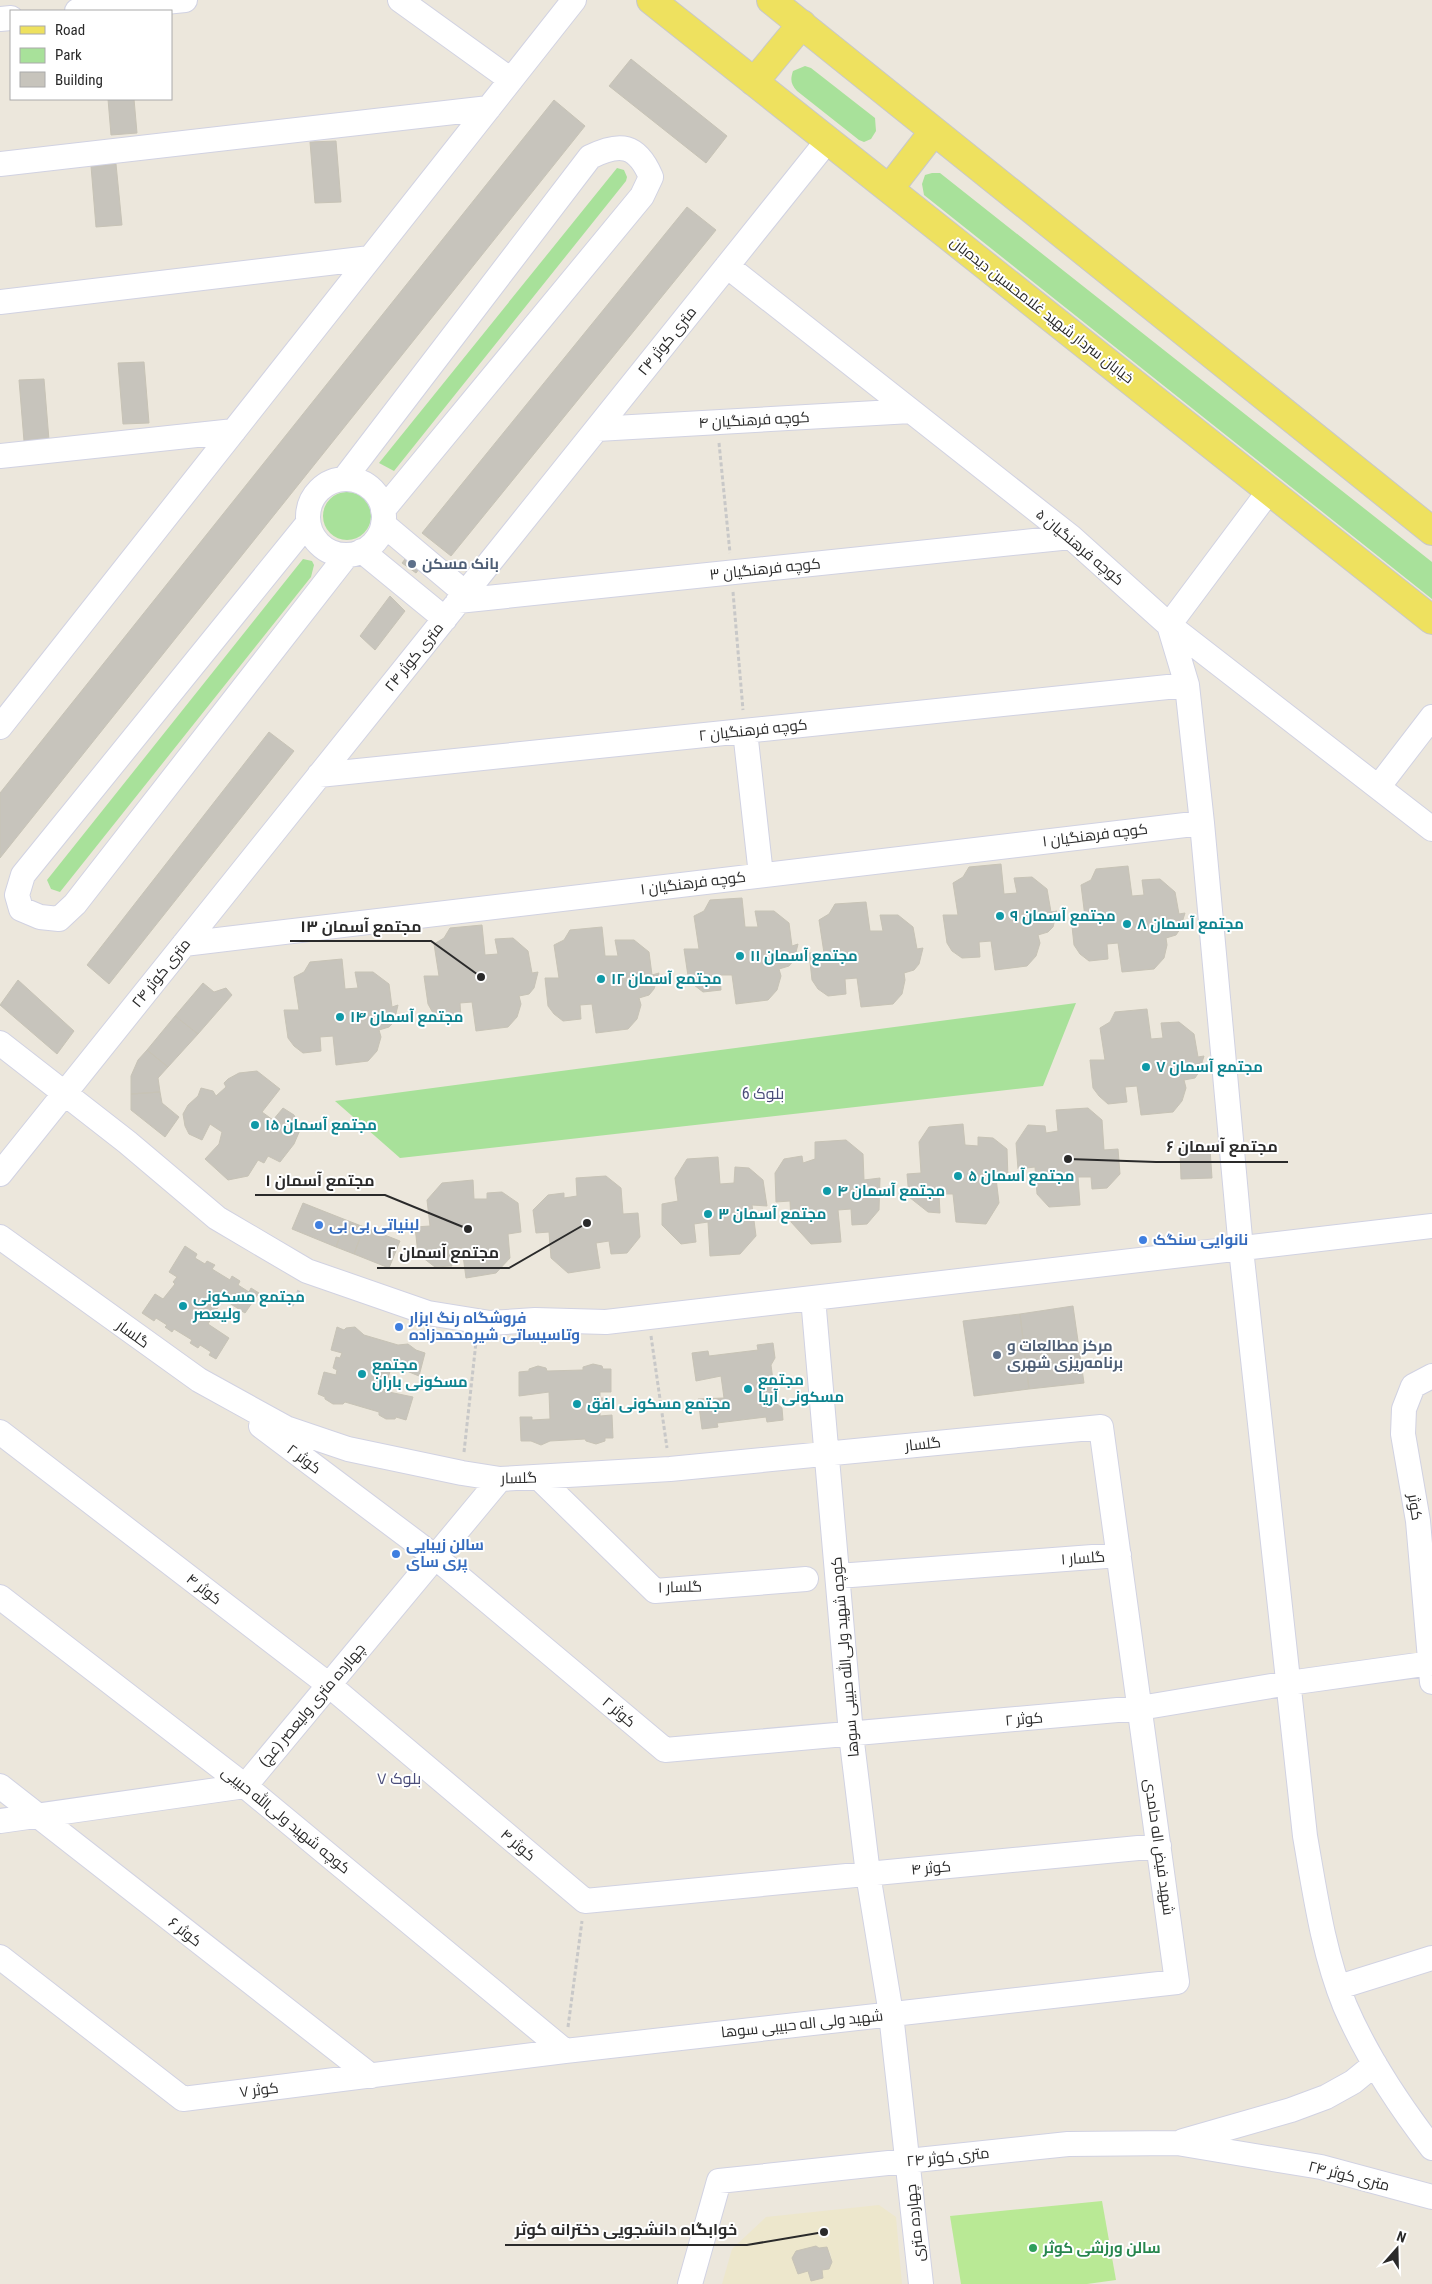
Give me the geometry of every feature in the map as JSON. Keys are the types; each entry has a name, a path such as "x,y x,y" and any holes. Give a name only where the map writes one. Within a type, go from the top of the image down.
{"main road":[{"name":"خیابان سردار شهید غلامحسین دیده‌بان","path":"651,0 1432,620"},
{"path":"771,0 1432,531"},
{"path":"754,82 802,24"},
{"path":"889,189 934,130"}],"street":[{"path":"87,10 185,0"},
{"path":"400,0 511,80"},
{"path":"0,727 574,0"},
{"path":"0,164 489,108"},
{"name":"۲۴ متری کوثر","path":"0,1174 828,140"},
{"path":"308,523 23,875 17,895 22,910 40,917 59,919 75,904 355,553 375,541 383,517 642,196 651,177 644,160 627,148 608,148 590,157 344,479"},
{"path":"0,302 370,258"},
{"name":"کوچه فرهنگیان ۵","path":"727,266 1072,538 1169,625 1432,829"},
{"name":"کوچه فرهنگیان ۴","path":"597,428 911,411"},
{"path":"0,456 234,430"},
{"path":"344,479 365,484 374,491 383,517 456,604 355,553 336,554 318,543 308,523 309,507 316,493 334,481 344,479"},
{"path":"1269,491 1169,625 1186,685 1202,823 1241,1248 1305,1836 1322,1930 1345,2005 1375,2064 1405,2113 1432,2148"},
{"name":"کوچه فرهنگیان ۳","path":"456,604 1072,538"},
{"name":"کوچه فرهنگیان ۲","path":"319,775 1186,685"},
{"path":"1378,786 1432,717"},
{"path":"745,731 761,875"},
{"name":"کوچه فرهنگیان ۱","path":"184,944 1202,823"},
{"path":"0,1043 127,1142 217,1218 307,1271 428,1313 478,1321 606,1322 1432,1226"},
{"name":"گلسار","path":"0,1237 199,1380 286,1428 348,1449 462,1473 500,1479 670,1469 1102,1427"},
{"name":"کوچه شهید ولی‌الله حبیبی سوها","path":"813,1298 825,1454 838,1576 851,1734 868,1874 891,2014"},
{"name":"کوثر","path":"1431,1669 1425,1520 1403,1434 1404,1409 1413,1386 1432,1376"},
{"name":"کوثر ۲","path":"199,1380 434,1556 665,1750 1140,1708 1289,1683 1431,1669"},
{"name":"شهید فیض اله حامدی","path":"891,2014 1177,1982 1102,1427"},
{"name":"کوثر ۴","path":"0,1432 329,1685 585,1901 1158,1846"},
{"name":"گلسار ۱","path":"539,1478 655,1591 806,1579"},
{"name":"چهارده متری ولیعصر (عج)","path":"245,1786 434,1556 500,1479"},
{"name":"گلسار ۱","path":"838,1576 1119,1555"},
{"name":"کوچه شهید ولی‌الله حبیبی","path":"0,1597 245,1786 565,2051"},
{"name":"کوثر ۶","path":"0,1786 371,2076"},
{"path":"0,1821 245,1786"},
{"name":"کوثر ۷","path":"0,1957 183,2099 565,2051"},
{"path":"1339,1987 1432,1958"},
{"name":"شهید ولی اله حبیبی سوها","path":"565,2051 891,2014 909,2162"},
{"name":"۲۴ متری کوثر","path":"1177,2143 1291,2110 1326,2097 1353,2082 1375,2064"},
{"name":"۲۴ متری کوثر","path":"690,2284 719,2181 1068,2144 1177,2143 1321,2167 1432,2197"},
{"name":"چهارده متری","path":"909,2162 921,2284"}],"path":[{"path":"648,1317 670,1469"},
{"path":"462,1473 478,1321"},
{"path":"565,2051 585,1901"}],"shaded area":[{"path":"879,2205 896,2217 902,2284 722,2284 732,2249 766,2217","holes":["816,2246 830,2252 832,2262 829,2269 822,2270 823,2278 811,2280 808,2271 798,2274 792,2258 796,2251"]}],"green space":[{"path":"805,66 811,68 875,118 876,131 871,139 864,142 859,140 797,91 792,82 793,71"},
{"path":"617,168 624,170 627,177 626,181 394,471 379,463"},
{"path":"940,173 1432,562 1432,599 924,195 922,184 925,175"},
{"path":"342,492 352,492 364,499 371,511 371,521 364,533 352,540 342,540 334,536 327,529 323,521 323,511 327,503 334,496"},
{"path":"303,559 312,561 314,565 311,577 60,892 51,889 47,880"},
{"path":"1076,1003 1043,1086 400,1158 335,1101"},
{"name":"سالن ورزشی کوثر","path":"1102,2201 1116,2280 1087,2284 961,2284 950,2216"}],"building":[{"path":"631,59 727,136 706,163 609,86"},
{"path":"108,100 134,100 137,133 111,135"},
{"path":"554,100 585,126 0,858 0,793"},
{"path":"336,141 341,202 315,203 310,142"},
{"path":"116,164 122,225 96,227 91,166"},
{"path":"687,207 716,230 451,556 422,533"},
{"path":"144,362 149,423 123,424 118,363"},
{"path":"44,379 49,440 24,441 19,380"},
{"name":"بانک مسکن","path":"409,554 422,565 416,573 402,563"},
{"path":"390,596 405,611 375,650 360,636"},
{"path":"269,732 294,751 109,984 87,965"},
{"name":"مجتمع آسمان ۹","path":"1001,864 1004,894 1017,893 1014,878 1032,877 1047,889 1051,912 1057,911 1053,927 1048,932 1038,935 1040,943 1036,956 1027,966 995,970 991,941 979,942 980,957 962,958 952,951 947,943 943,915 958,915 953,883 963,877 969,867"},
{"name":"مجتمع آسمان ۸","path":"1128,866 1132,896 1144,895 1142,880 1160,879 1175,892 1179,914 1185,913 1176,935 1166,938 1167,945 1164,958 1154,969 1122,972 1118,943 1107,944 1108,959 1089,961 1080,954 1074,945 1071,917 1085,917 1081,885 1091,880 1096,869"},
{"name":"مجتمع آسمان ۱۱","path":"742,898 745,927 758,927 755,911 774,911 789,923 792,946 798,944 794,960 789,966 779,969 781,976 777,990 768,1000 736,1004 732,975 720,975 721,990 703,992 694,985 688,976 684,949 699,949 694,916 704,911 710,900"},
{"path":"866,902 870,931 883,931 880,915 898,915 913,927 917,949 923,948 919,964 914,970 904,973 905,980 902,994 893,1004 861,1007 857,978 845,979 846,994 828,996 818,989 812,980 809,953 824,953 819,920 829,914 835,904"},
{"path":"482,925 485,955 498,954 495,939 513,938 528,951 532,973 538,972 534,988 529,994 519,996 521,1004 517,1017 508,1027 476,1031 472,1002 460,1003 461,1018 443,1020 433,1013 428,1004 424,976 439,976 434,944 444,938 450,928"},
{"name":"مجتمع آسمان ۱۲","path":"602,927 605,956 618,956 615,940 634,940 649,952 652,975 659,973 654,989 649,995 639,998 641,1005 637,1019 628,1029 596,1033 592,1004 580,1005 581,1019 563,1021 554,1014 548,1006 545,978 559,978 554,945 564,940 570,930"},
{"name":"مجتمع آسمان ۱۴","path":"342,959 345,989 358,988 355,972 373,972 389,984 392,1007 398,1005 394,1022 389,1027 379,1030 381,1037 377,1051 368,1061 336,1065 333,1036 320,1037 321,1051 303,1053 288,1038 284,1010 299,1010 294,977 304,972 310,962"},
{"path":"18,980 74,1031 57,1054 0,1005"},
{"path":"203,983 214,992 226,988 232,995 198,1034 175,1016"},
{"name":"مجتمع آسمان ۷","path":"1147,1009 1151,1039 1163,1038 1161,1023 1179,1022 1194,1034 1198,1057 1204,1056 1195,1078 1184,1080 1186,1088 1182,1101 1173,1112 1141,1115 1137,1086 1125,1087 1127,1102 1108,1104 1093,1088 1090,1060 1105,1060 1100,1028 1110,1022 1115,1012"},
{"path":"175,1016 198,1034 168,1067 147,1050"},
{"path":"147,1050 168,1067 158,1078 160,1092 131,1094 131,1076 138,1060"},
{"name":"مجتمع آسمان ۱۵","path":"257,1071 280,1089 262,1112 273,1120 283,1108 294,1115 300,1130 294,1144 280,1162 268,1156 264,1163 258,1160 248,1176 228,1180 205,1159 219,1144 222,1132 210,1124 202,1140 189,1134 185,1126 183,1114 188,1105 198,1096 201,1088 213,1091 216,1096 226,1087 224,1083 228,1079 239,1073"},
{"path":"160,1092 162,1103 179,1117 165,1137 131,1110 131,1094"},
{"path":"1088,1108 1102,1120 1104,1150 1118,1149 1120,1174 1107,1188 1092,1189 1091,1177 1078,1177 1080,1205 1049,1207 1037,1194 1035,1167 1018,1169 1016,1143 1028,1125 1045,1126 1046,1133 1058,1131 1056,1110"},
{"name":"مجتمع آسمان ۵","path":"963,1124 965,1145 978,1146 978,1137 993,1138 1007,1149 1008,1179 996,1178 999,1203 986,1224 956,1222 953,1194 939,1194 940,1213 928,1212 909,1197 907,1174 921,1173 919,1142 929,1127"},
{"name":"مجتمع آسمان ۴","path":"846,1140 863,1154 864,1180 880,1178 879,1210 867,1224 852,1225 851,1209 838,1210 841,1242 811,1244 791,1222 790,1201 776,1202 775,1173 784,1159 802,1156 803,1163 815,1159 815,1142"},
{"path":"1210,1149 1212,1178 1181,1179 1180,1151"},
{"name":"مجتمع آسمان ۳","path":"718,1157 720,1184 734,1183 735,1167 749,1168 763,1180 767,1206 752,1205 756,1236 740,1254 710,1256 708,1222 694,1224 696,1242 681,1244 662,1225 662,1204 678,1201 675,1178 687,1159"},
{"path":"606,1176 621,1188 623,1214 638,1213 640,1237 627,1253 611,1254 609,1241 596,1243 600,1268 568,1273 551,1258 549,1232 536,1233 533,1210 548,1195 564,1193 564,1198 577,1196 576,1178"},
{"path":"473,1180 474,1199 487,1199 487,1193 502,1192 518,1203 521,1232 508,1234 510,1258 496,1273 466,1278 462,1248 448,1249 452,1266 435,1267 418,1254 415,1227 430,1226 427,1200 442,1183"},
{"name":"لبنیاتی بی بی","path":"303,1203 346,1220 336,1247 292,1229"},
{"path":"346,1220 364,1227 354,1254 336,1247"},
{"path":"364,1227 400,1241 389,1268 354,1254"},
{"name":"مجتمع مسکونی ولیعصر","path":"185,1246 197,1254 195,1258 205,1264 207,1261 215,1265 212,1269 230,1280 232,1276 240,1281 238,1285 249,1292 251,1288 259,1293 245,1313 223,1299 208,1324 229,1338 216,1359 209,1355 211,1352 200,1345 198,1348 190,1343 192,1340 174,1329 172,1332 165,1327 167,1325 156,1318 154,1321 142,1313 155,1294 163,1299 175,1284 173,1282 177,1277 169,1272"},
{"path":"1073,1306 1084,1383 1029,1389 1020,1314"},
{"name":"مرکز مطالعات و برنامه‌ریزی شهری","path":"1020,1314 1029,1389 974,1396 963,1321"},
{"name":"مجتمع مسکونی باران","path":"337,1327 344,1330 355,1327 364,1335 398,1345 408,1344 416,1350 425,1353 419,1376 392,1365 384,1391 413,1397 406,1420 396,1417 395,1419 386,1419 379,1415 379,1412 345,1402 343,1404 333,1404 318,1394 324,1372 336,1375 337,1370 333,1368 336,1357 340,1358 342,1353 331,1350"},
{"name":"مجتمع مسکونی آریا","path":"773,1343 775,1358 771,1365 776,1403 782,1408 783,1420 767,1422 766,1417 717,1423 718,1427 702,1429 698,1399 724,1398 721,1376 696,1381 692,1353 708,1351 709,1356 758,1350 757,1345"},
{"name":"مجتمع مسکونی افق","path":"593,1364 602,1366 603,1369 611,1369 611,1392 600,1392 600,1398 604,1398 605,1410 600,1410 600,1416 612,1415 613,1438 605,1438 605,1441 596,1444 585,1439 550,1441 541,1445 531,1441 521,1441 520,1417 532,1417 532,1420 550,1419 549,1392 519,1396 519,1372 529,1371 529,1369 538,1366 546,1368 547,1371 583,1370 583,1367"},
{"path":"816,2246 819,2248 827,2247 832,2262 829,2269 822,2270 823,2278 811,2281 808,2271 798,2274 792,2258 796,2251"}],"place":[{"name":"بانک مسکن","path":"412,564"},
{"name":"مجتمع آسمان ۹","path":"1000,916"},
{"name":"مجتمع آسمان ۸","path":"1127,924"},
{"name":"مجتمع آسمان ۱۱","path":"740,956"},
{"name":"مجتمع آسمان ۱۳","path":"481,977"},
{"name":"مجتمع آسمان ۱۲","path":"601,979"},
{"name":"مجتمع آسمان ۱۴","path":"340,1017"},
{"name":"مجتمع آسمان ۷","path":"1146,1067"},
{"name":"مجتمع آسمان ۱۵","path":"255,1125"},
{"name":"مجتمع آسمان ۶","path":"1068,1159"},
{"name":"مجتمع آسمان ۵","path":"958,1176"},
{"name":"مجتمع آسمان ۴","path":"827,1191"},
{"name":"مجتمع آسمان ۳","path":"708,1214"},
{"name":"مجتمع آسمان ۲","path":"587,1223"},
{"name":"لبنیاتی بی بی","path":"319,1225"},
{"name":"مجتمع آسمان ۱","path":"468,1229"},
{"name":"نانوایی سنگک","path":"1143,1240"},
{"name":"مجتمع مسکونی ولیعصر","path":"183,1306"},
{"name":"فروشگاه رنگ ابزار وتاسیساتی شیرمحمدزاده","path":"399,1327"},
{"name":"مرکز مطالعات و برنامه‌ریزی شهری","path":"997,1355"},
{"name":"مجتمع مسکونی باران","path":"362,1374"},
{"name":"مجتمع مسکونی آریا","path":"748,1389"},
{"name":"مجتمع مسکونی افق","path":"577,1404"},
{"name":"سالن زیبایی پری سای","path":"396,1554"},
{"name":"خوابگاه دانشجویی دخترانه کوثر","path":"824,2232"},
{"name":"سالن ورزشی کوثر","path":"1033,2248"}],"district":[{"name":"بلوک 6","path":"763,1093"},
{"name":"بلوک ۷","path":"399,1778"}]}
